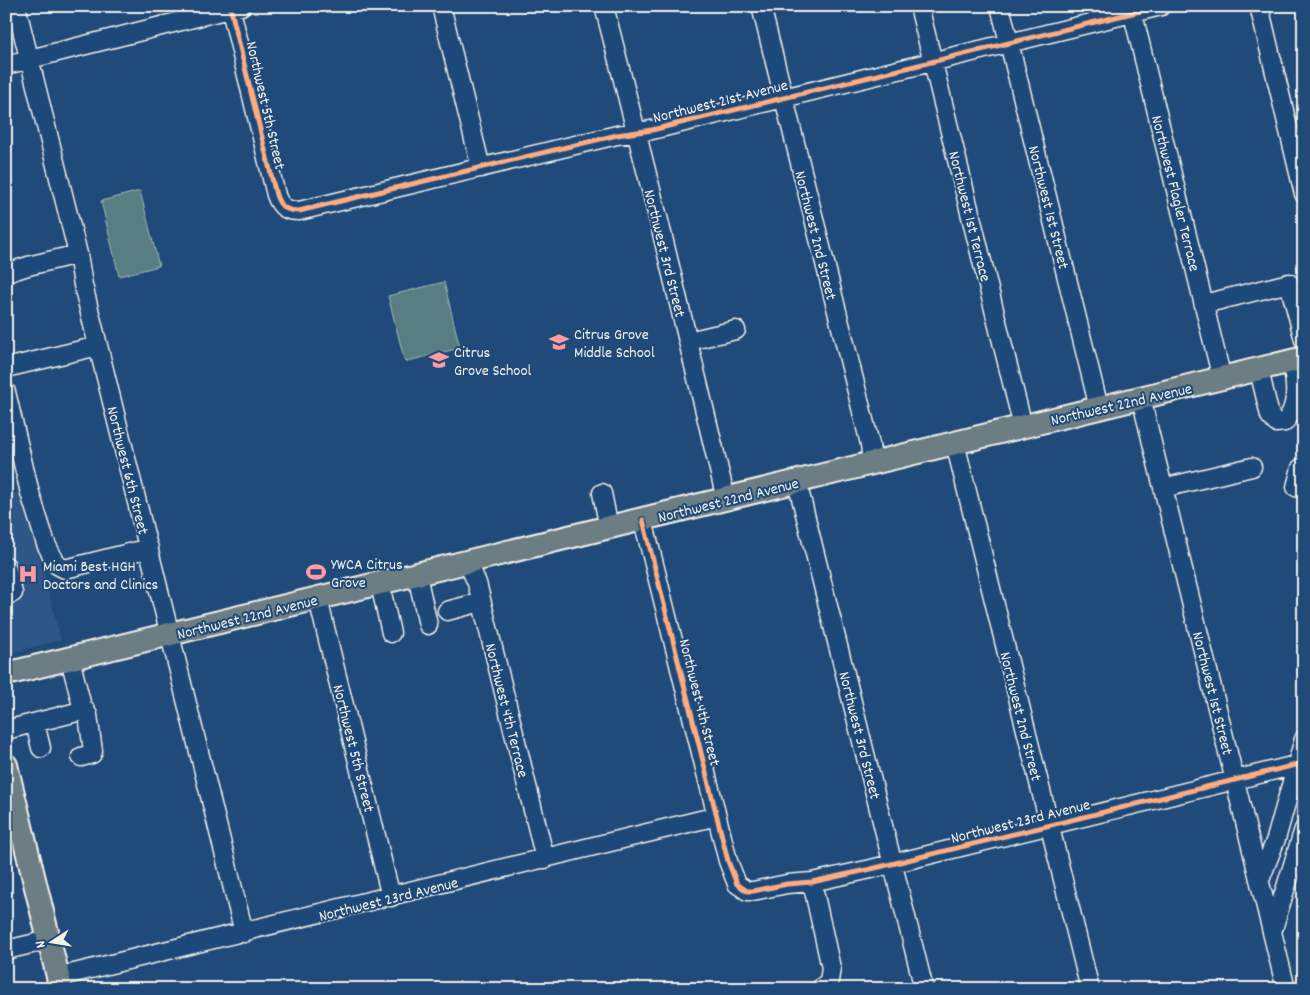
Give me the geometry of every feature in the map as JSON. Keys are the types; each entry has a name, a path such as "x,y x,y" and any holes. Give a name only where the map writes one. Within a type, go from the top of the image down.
{"main road":[{"name":"Northwest 22nd Avenue","path":"6,674 1298,360"},
{"path":"6,766 13,816 60,983"}],"street":[{"name":"Northwest 6th Street","path":"16,6 78,254 83,285 98,346 244,933"},
{"path":"441,6 481,168"},
{"name":"Northwest 3rd Street","path":"604,6 726,499"},
{"name":"Northwest 2nd Street","path":"761,6 870,444 872,464"},
{"name":"Northwest 1st Terrace","path":"919,6 1023,426"},
{"name":"Northwest 1st Street","path":"1000,6 1099,408"},
{"name":"Northwest 21st Avenue","path":"284,208 290,211 299,211 617,135 652,130 1010,43 1132,10 1161,6"},
{"path":"1259,6 1304,194"},
{"path":"6,65 234,7"},
{"name":"Northwest 5th Street","path":"234,7 276,195 279,203 284,208"},
{"name":"Northwest Flagler Terrace","path":"1132,10 1222,379"},
{"path":"6,273 78,254"},
{"path":"1204,304 1289,283 1304,340"},
{"path":"688,341 736,330"},
{"path":"6,368 98,346"},
{"path":"1259,370 1270,416 1276,423 1284,422 1290,416 1297,389 1298,360"},
{"path":"6,392 30,493 46,544 57,565 65,570 149,548"},
{"name":"Northwest 1st Street","path":"1141,398 1286,989"},
{"name":"Northwest 2nd Street","path":"955,443 1090,989"},
{"path":"1162,488 1252,468"},
{"path":"1300,468 1296,488 1304,490"},
{"name":"Northwest 3rd Street","path":"797,482 924,989"},
{"path":"602,493 609,528"},
{"name":"Northwest 4th Street","path":"643,520 730,868 737,884 741,888"},
{"name":"Northwest 4th Terrace","path":"468,562 482,602 545,859"},
{"path":"6,566 13,594 6,595"},
{"path":"417,575 428,625"},
{"path":"380,584 391,633"},
{"name":"Northwest 5th Street","path":"318,599 391,897"},
{"path":"447,611 482,602"},
{"path":"70,659 82,706 88,715 93,751 92,754 80,756"},
{"path":"6,730 85,710"},
{"path":"35,723 41,748"},
{"path":"1260,880 1276,839 1300,764 1304,739"},
{"name":"Northwest 23rd Avenue","path":"741,888 747,891 759,891 788,884 812,882 893,864 1300,764"},
{"name":"Northwest 23rd Avenue","path":"60,983 244,933 717,816"},
{"path":"1272,932 1304,830"},
{"path":"812,882 831,968 825,985"},
{"path":"6,950 49,940"}],"shaded area":[{"name":"Miami Best HGH Doctors and Clinics","path":"22,491 61,640 6,654 6,495"}],"green space":[{"path":"140,191 159,266 119,276 101,201"},
{"path":"444,282 460,348 405,362 388,296"}],"cycle path":[{"path":"230,6 276,195 279,203 284,208 299,211 617,135 652,130 1161,6"},
{"path":"643,520 728,861 737,884 747,891 812,882 871,869 1304,763"}],"place":[{"name":"Citrus Grove Middle School","path":"559,342"},
{"name":"Citrus Grove School","path":"439,360"},
{"name":"YWCA Citrus Grove","path":"316,572"},
{"name":"Miami Best HGH Doctors and Clinics","path":"28,574"}]}
